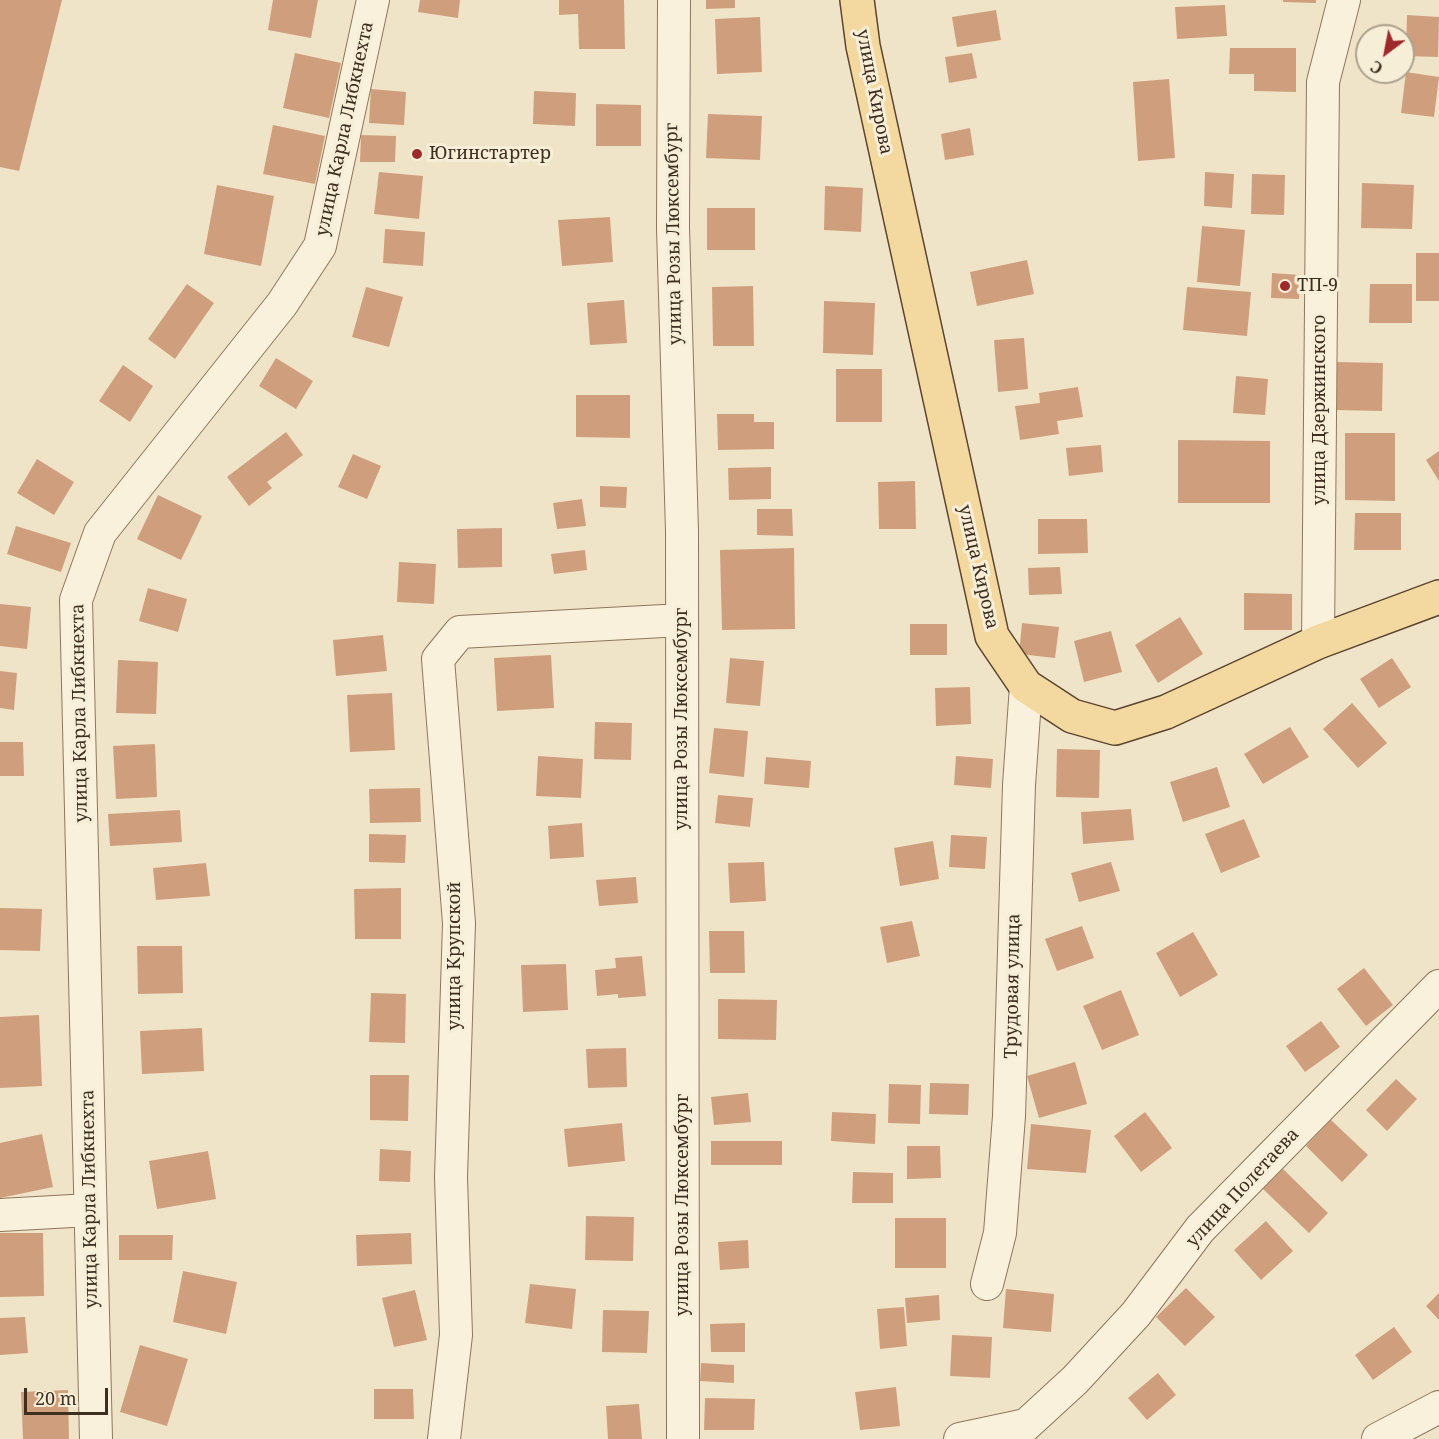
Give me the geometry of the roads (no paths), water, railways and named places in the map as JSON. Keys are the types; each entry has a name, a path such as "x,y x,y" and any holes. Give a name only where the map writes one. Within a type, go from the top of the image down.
{"main road":[{"name":"улица Кирова","path":"857,0 863,46 993,636 1026,686 1072,716 1115,728 1166,711 1318,642 1439,597"}],"street":[{"name":"улица Карла Либкнехта","path":"96,1439 76,600 100,533 282,304 320,246 373,0"},
{"name":"улица Розы Люксембург","path":"674,0 672,228 682,620 683,1439"},
{"name":"улица Дзержинского","path":"1318,642 1323,82 1344,0"},
{"name":"улица Крупской","path":"444,1439 456,1335 451,1177 459,923 438,659 460,632 682,620"},
{"name":"Трудовая улица","path":"987,1284 1000,1233 1009,1116 1016,853 1026,686"},
{"name":"улица Полетаева","path":"960,1439 1026,1425 1075,1380 1136,1314 1200,1229 1439,986"},
{"path":"0,1215 90,1210"},
{"path":"1378,1439 1439,1407"}],"place":[{"name":"Югинстартер","path":"417,154"},
{"name":"ТП-9","path":"1285,286"}]}
